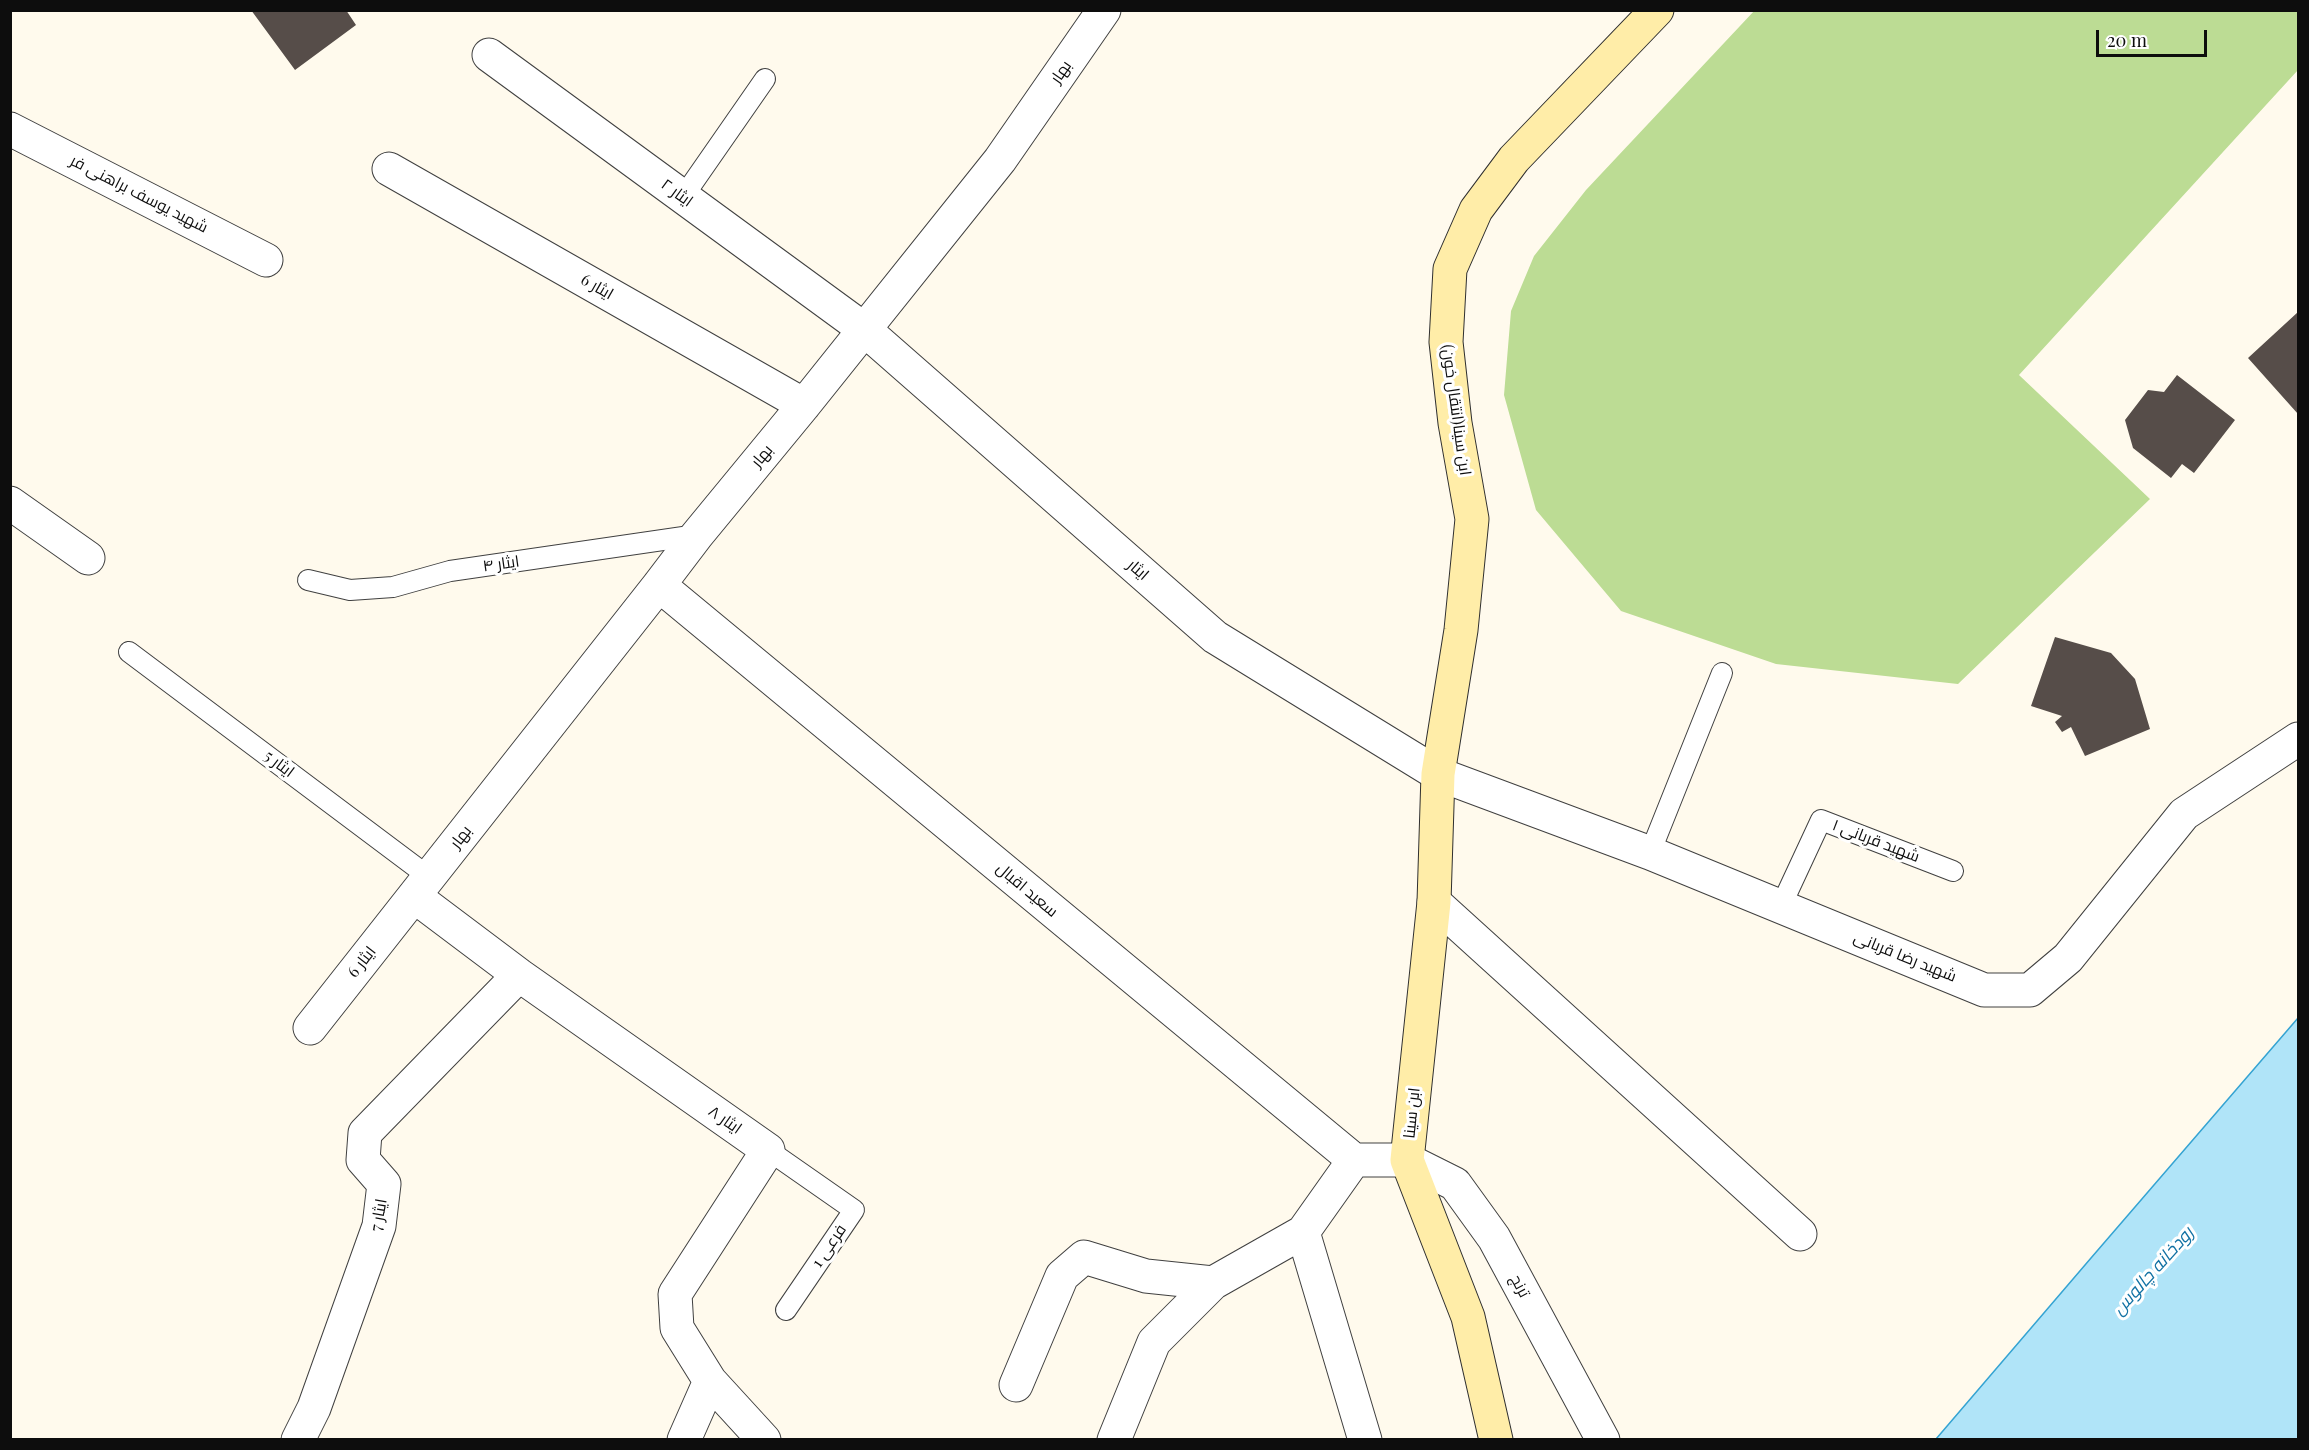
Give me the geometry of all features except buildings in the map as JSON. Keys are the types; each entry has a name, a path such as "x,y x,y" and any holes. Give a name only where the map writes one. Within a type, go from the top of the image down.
{"main road":[{"name":"ابن سینا(انتقال خون)","path":"1438,774 1461,630 1472,519 1455,423 1446,342 1450,269 1476,210 1514,159 1657,10"},
{"name":"ابن سینا","path":"1438,774 1434,902 1407,1160 1468,1317 1496,1440"}],"street":[{"name":"بهار","path":"422,886 697,535 865,330 1000,160 1104,10"},
{"name":"ایثار ۲","path":"489,55 865,330"},
{"name":"شهید یوسف براهنی فر","path":"10,129 267,260"},
{"name":"ایثار 6","path":"389,169 804,405"},
{"name":"ایثار","path":"865,330 1215,637 1438,774"},
{"path":"10,503 88,558"},
{"name":"سعید اقبال","path":"659,585 1354,1160"},
{"name":"شهید رضا قربانی","path":"1438,774 1650,853 1984,990 2030,990 2068,958 2184,814 2298,739"},
{"name":"ایثار 6","path":"310,1028 422,886"},
{"name":"ایثار ۸","path":"422,886 519,975 768,1150"},
{"path":"1434,902 1800,1234"},
{"name":"ایثار 7","path":"298,1440 314,1408 379,1226 384,1184 363,1160 365,1133 519,975"},
{"path":"764,1440 710,1381 677,1328 675,1294 768,1150"},
{"path":"1114,1440 1154,1342 1213,1283 1304,1232 1354,1160 1407,1160"},
{"name":"ترنج","path":"1407,1160 1455,1184 1494,1238 1603,1440"},
{"path":"1304,1232 1365,1440"},
{"path":"1016,1385 1062,1276 1084,1257 1146,1276 1213,1283"},
{"path":"684,1440 710,1381"}],"lane":[{"path":"683,198 765,79"},
{"name":"ایثار ۴","path":"308,580 350,590 393,587 450,571 697,535"},
{"name":"ایثار 5","path":"129,652 422,886"},
{"path":"1650,853 1722,673"},
{"name":"شهید قربانی ۱","path":"1781,906 1821,820 1953,871"},
{"name":"فرعی 1","path":"768,1150 854,1210 786,1310"}],"green space":[{"path":"1755,10 2298,11 2298,70 2019,375 2150,499 1958,684 1776,664 1621,611 1536,510 1504,395 1511,311 1534,256 1586,190"}],"water":[{"name":"رودخانه چالوس","path":"2298,1018 2298,1439 1936,1439 2091,1258"}]}
